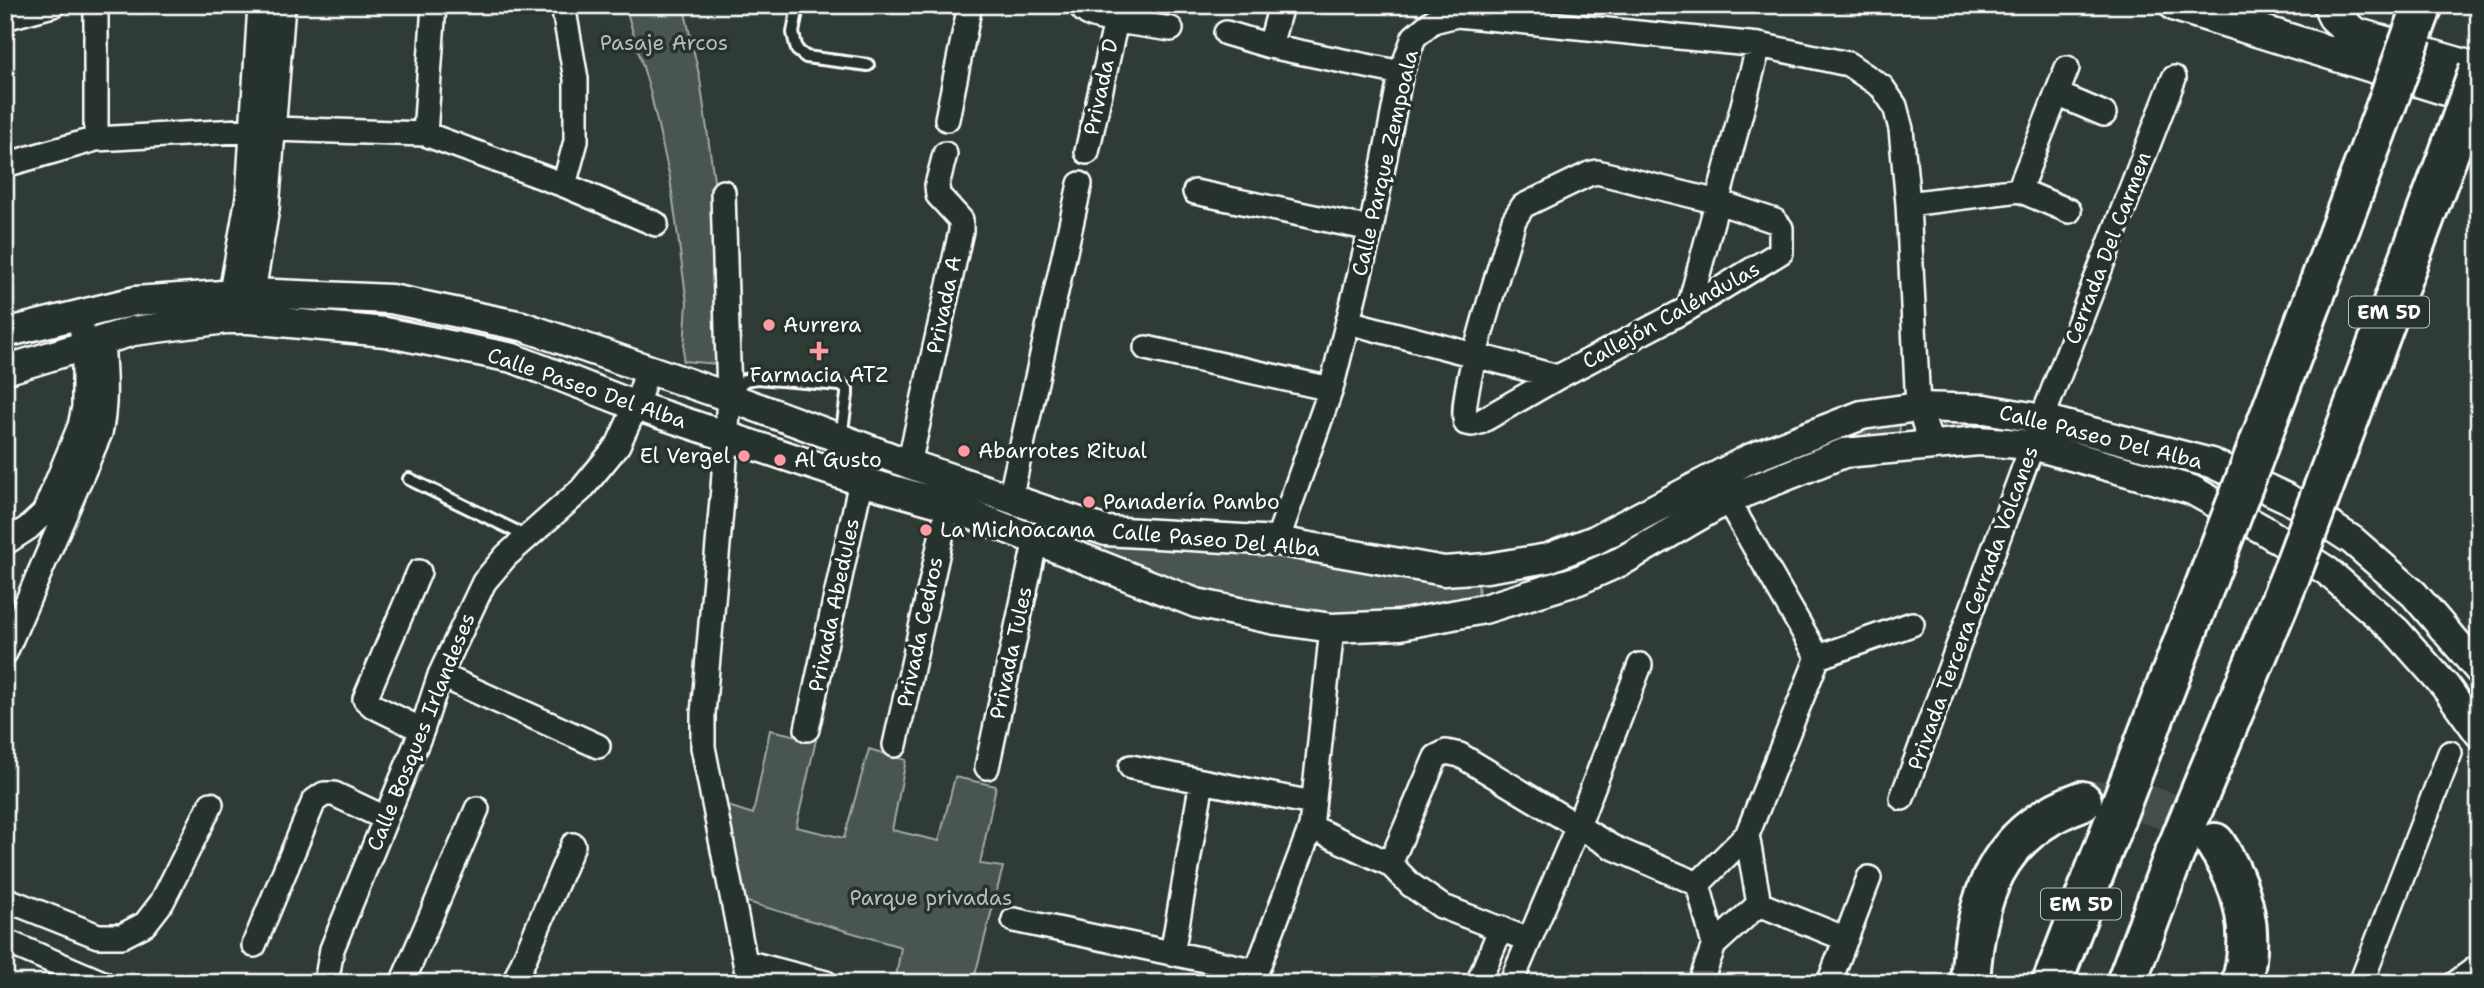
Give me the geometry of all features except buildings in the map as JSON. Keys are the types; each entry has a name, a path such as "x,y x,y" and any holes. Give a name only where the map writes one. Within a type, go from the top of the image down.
{"highway":[{"name":"EM 5D","path":"2052,983 2224,536 2417,20"},
{"name":"EM 5D","path":"2126,983 2178,844 2290,577 2469,113 2479,70"},
{"path":"1970,983 1976,929 1987,887 1995,870 2006,853 2033,826 2048,816 2082,802"},
{"path":"2215,842 2235,877 2246,916 2247,957 2241,983"}],"main road":[{"path":"2330,5 2334,16 2354,34 2479,70"},
{"path":"2188,9 2469,113"}],"street":[{"path":"5,18 53,5"},
{"path":"96,5 96,139"},
{"path":"240,306 267,209 262,130 260,5"},
{"path":"262,130 283,5"},
{"path":"425,134 433,5"},
{"path":"563,5 576,79 576,141 564,185"},
{"path":"947,120 970,5"},
{"name":"Privada D","path":"1080,5 1082,10 1090,15 1116,21 1087,152"},
{"path":"1270,46 1281,5"},
{"path":"2188,9 2251,5"},
{"name":"Calle Parque Zempoala","path":"1277,541 1331,389 1371,229 1401,73 1414,37 1433,21 1457,15 1759,45 1848,64 1882,87 1895,106 1901,129 1908,204 1917,407 1932,445"},
{"path":"1116,21 1171,29"},
{"path":"1226,33 1270,46 1401,73"},
{"path":"1689,308 1759,45"},
{"path":"2019,190 2067,68"},
{"name":"Cerrada Del Carmen","path":"2038,432 2174,78"},
{"path":"2057,94 2105,114"},
{"path":"5,165 96,139 262,130 425,134 564,185 656,224"},
{"name":"Privada A","path":"909,464 961,231 961,220 938,195 937,184 945,154"},
{"name":"Callejón Caléndulas","path":"1597,172 1718,202 1779,223 1781,252 1689,308 1472,424 1466,423 1462,415 1475,355 1514,220 1523,206 1597,172"},
{"path":"1010,499 1080,184"},
{"path":"1908,204 2019,190 2069,211"},
{"path":"723,192 729,397 703,714 704,747 747,972 826,983"},
{"path":"1195,192 1371,229"},
{"name":"Calle Paseo Del Alba","path":"5,333 135,301 240,306 391,299 522,326 729,397 909,464 951,492 1036,539 1196,603 1276,620 1332,628 1400,625 1484,609 1579,580 1612,566 1721,488 1749,458 1862,415 1917,407 1985,409 2038,432 2192,490 2264,530 2327,571 2396,631 2445,685 2479,733"},
{"name":"Calle Paseo Del Alba","path":"5,370 133,331 240,306 513,358 636,406 861,481 1010,499 1106,531 1277,541 1444,571 1487,568 1548,558 1721,488 1844,453 1979,441 2038,432 2211,463 2287,498 2352,540 2414,594 2479,670"},
{"path":"5,653 100,433 104,416 106,387 93,342 79,314"},
{"path":"1348,322 1558,377"},
{"path":"5,543 28,528 44,513 80,426 93,342"},
{"path":"1146,348 1331,389"},
{"name":"Calle Bosques Irlandeses","path":"326,983 332,949 422,730 440,675 484,582 506,556 581,490 618,445 636,406 648,369"},
{"name":"Calle Parque Zempoala","path":"1897,449 1917,407"},
{"name":"Privada Tercera Cerrada Volcanes","path":"1902,798 2038,432"},
{"name":"Privada Abedules","path":"807,729 861,481"},
{"path":"1721,488 1818,657"},
{"name":"Privada Cedros","path":"895,745 951,492"},
{"name":"Privada Tules","path":"987,767 1036,539"},
{"path":"1484,609 1495,595 1496,587 1487,568"},
{"path":"419,572 365,699 373,706 422,730"},
{"path":"1698,884 1747,835 1818,657 1912,624"},
{"path":"1014,920 1172,954 1254,977 1311,827 1332,628"},
{"path":"1511,983 1578,826 1640,665"},
{"path":"440,675 598,746"},
{"path":"1390,864 1436,757 1446,752 1460,755 1612,847 1698,884"},
{"path":"2361,983 2450,753"},
{"path":"1132,767 1312,803"},
{"path":"1172,954 1202,781"},
{"path":"254,945 314,801 324,794 334,794 385,818"},
{"path":"5,899 98,936 122,936 145,924 162,902 211,804"},
{"path":"402,983 477,809"},
{"path":"1311,827 1390,864 1411,885 1441,906 1529,940"},
{"path":"1747,835 1759,904"},
{"path":"514,983 573,845"},
{"path":"1829,983 1869,878"},
{"path":"1698,884 1714,945"},
{"path":"1759,904 1846,939"},
{"path":"1700,983 1714,945 1759,904"},
{"path":"1478,983 1501,928"},
{"path":"5,941 103,983"},
{"path":"2456,983 2479,966"}],"lane":[{"path":"797,5 793,33 797,50 806,57 868,65"},
{"path":"729,397 745,380 757,378 840,385 847,389 841,438"},
{"path":"409,479 527,537"}],"green space":[{"name":"Pasaje Arcos","path":"625,5 683,5 684,8 700,79 715,187 717,364 683,361 687,303 670,178 650,91"},
{"path":"1932,417 2030,422 2026,436 1952,433"},
{"path":"1901,421 1898,440 1735,493 1730,478 1847,432"},
{"path":"1082,529 1478,580 1479,602 1394,621 1283,619 1076,550"},
{"name":"Parque privadas","path":"770,730 816,740 796,827 844,838 869,749 906,760 892,830 939,841 955,777 996,786 980,864 1003,867 973,983 895,983 901,947 744,901 722,804 753,814"}],"tunnel":[{"path":"2082,801 2119,800 2152,806 2184,820 2214,841"}],"place":[{"name":"Aurrera","path":"769,325"},
{"name":"Farmacia ATZ","path":"819,351"},
{"name":"Abarrotes Ritual","path":"964,451"},
{"name":"El Vergel","path":"744,456"},
{"name":"Al Gusto","path":"780,460"},
{"name":"Panadería Pambo","path":"1089,502"},
{"name":"La Michoacana","path":"926,530"}]}
